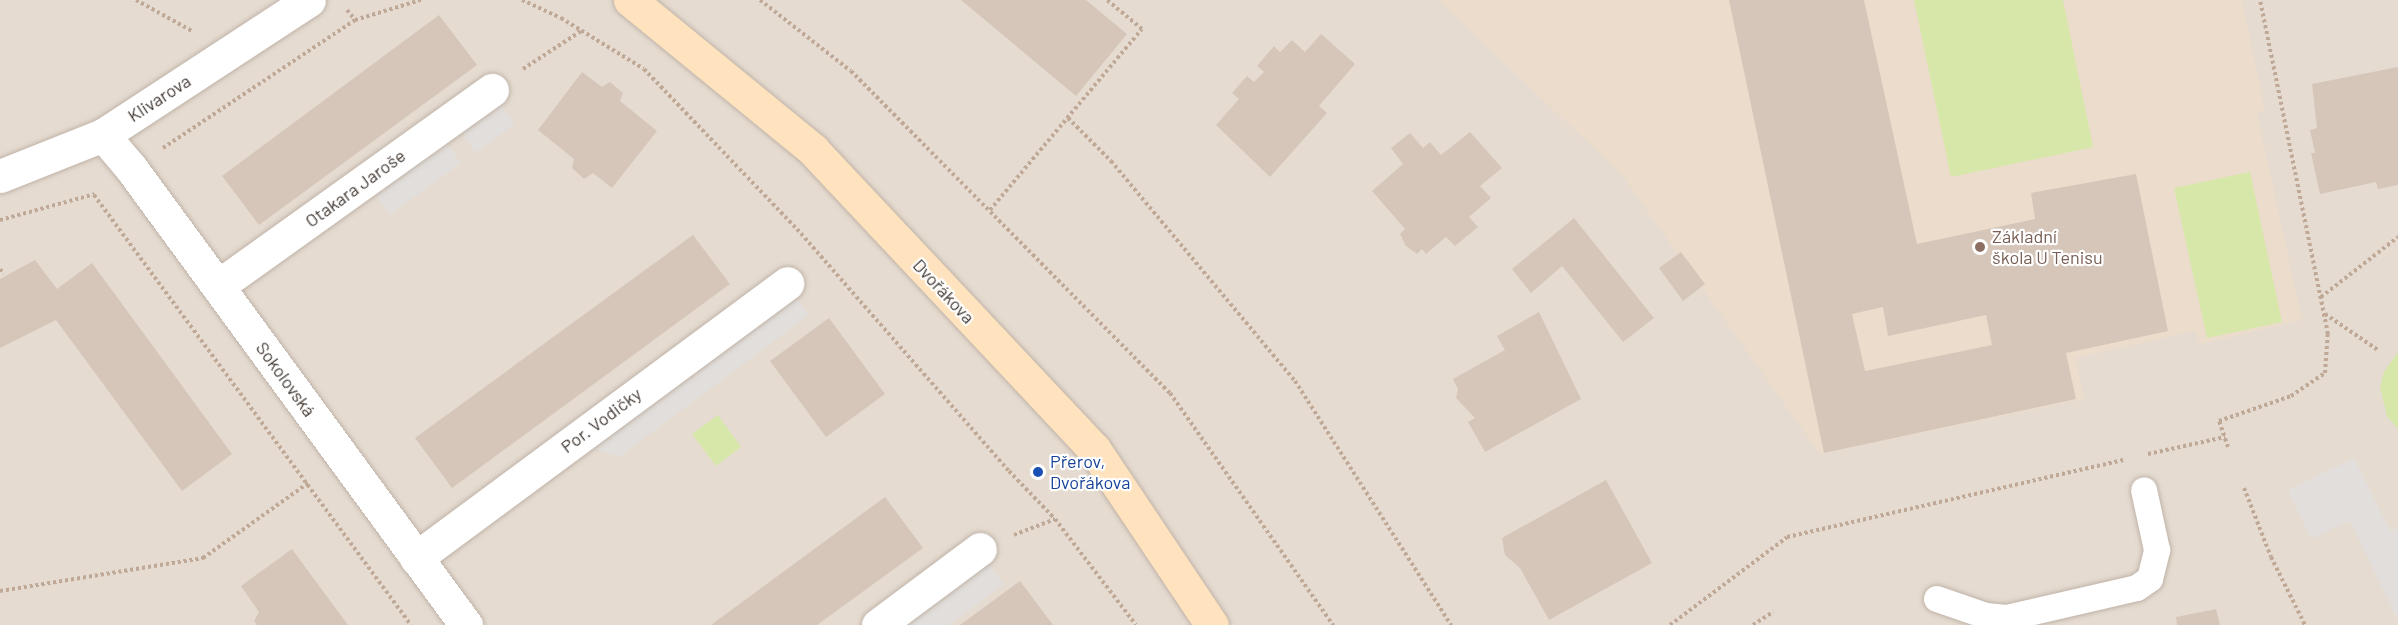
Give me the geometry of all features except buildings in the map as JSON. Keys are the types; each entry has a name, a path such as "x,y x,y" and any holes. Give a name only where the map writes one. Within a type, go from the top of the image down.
{"main road":[{"name":"Dvořákova","path":"630,0 813,150 1094,449 1212,625"}],"street":[{"name":"Klivarova","path":"0,176 103,135 324,1"},
{"name":"Otakara Jaroše","path":"218,286 492,90"},
{"name":"Sokolovská","path":"103,135 218,286 466,625"},
{"name":"Por. Vodičky","path":"416,558 787,282"},
{"path":"878,625 980,549"}],"lane":[{"path":"1937,599 1986,616 2007,618 2137,588 2150,579 2157,550 2144,490"}],"path":[{"path":"136,0 203,38"},
{"path":"324,1 355,20 421,0"},
{"path":"522,0 581,30 644,69 797,230 1008,471 1055,519 1136,625"},
{"path":"760,0 851,71 1170,393 1333,625"},
{"path":"990,210 1142,29 1107,0"},
{"path":"2228,447 2219,421 2291,396 2325,373 2328,334 2260,0"},
{"path":"492,90 581,30"},
{"path":"1068,118 1111,161 1294,381 1451,625"},
{"path":"94,195 411,625"},
{"path":"2321,297 2398,237"},
{"path":"0,269 3,274"},
{"path":"2325,313 2378,350"},
{"path":"2144,455 2225,437"},
{"path":"1670,625 1787,537 2133,458"},
{"path":"0,591 203,558 308,483"},
{"path":"2244,488 2271,557 2305,625"},
{"path":"1753,625 1773,612"}],"shaded area":[{"path":"0,0 2398,0 2398,625 0,625"},
{"name":"Základní škola U Tenisu","path":"1438,0 2242,0 2265,110 2257,113 2302,320 2200,344 2195,331 2076,358 2084,399 1820,454 1621,174"},
{"path":"493,94 515,124 476,153 454,123"},
{"path":"439,132 461,163 390,215 368,184"},
{"path":"787,285 809,315 619,457 575,443"},
{"path":"2354,458 2390,531 2398,528 2398,621 2350,521 2311,539 2288,490"},
{"path":"981,553 1004,584 949,625 886,625"}],"green space":[{"path":"1914,0 2063,0 2093,147 1951,177"},
{"path":"2250,172 2282,322 2207,338 2174,188"},
{"path":"2398,352 2398,429 2387,416 2380,387 2384,372"},
{"path":"718,415 741,447 716,466 692,434"}],"place":[{"name":"Základní škola U Tenisu","path":"1980,247"},
{"name":"Přerov, Dvořákova","path":"1038,472"}]}
